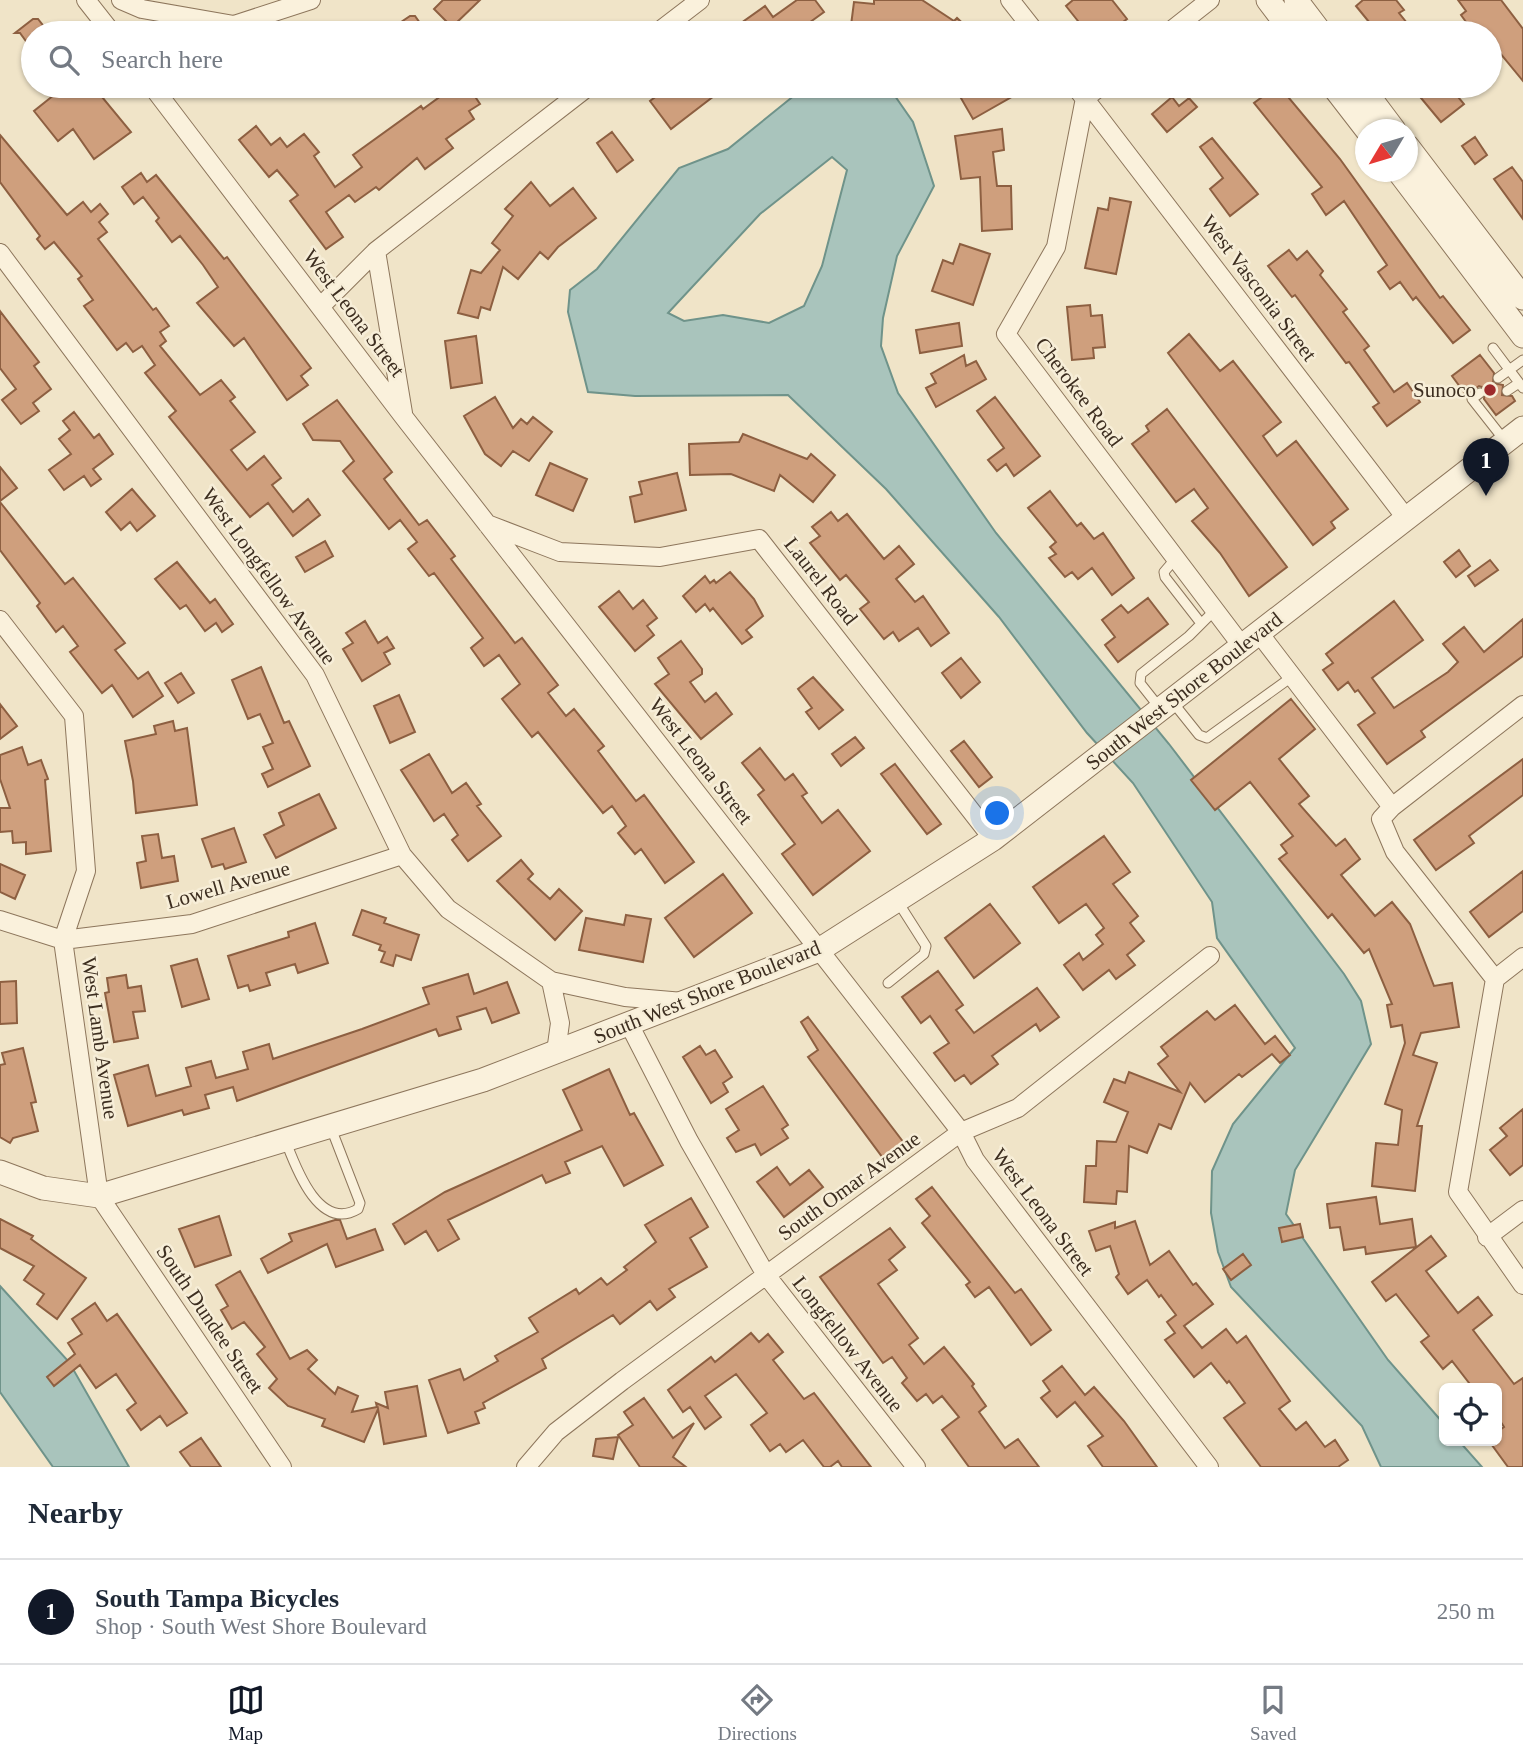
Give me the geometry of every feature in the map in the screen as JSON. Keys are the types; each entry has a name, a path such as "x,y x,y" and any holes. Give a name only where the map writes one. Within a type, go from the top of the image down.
{"street":[{"path":"86,0 103,21"},
{"path":"121,0 142,9 211,21"},
{"path":"246,21 311,0"},
{"path":"673,21 700,0"},
{"path":"1010,0 1027,21"},
{"path":"1183,21 1210,0"},
{"path":"1268,0 1284,21"},
{"path":"1296,0 1312,21"},
{"name":"West Leona Street","path":"161,98 486,524 961,1132 975,1160 1209,1467"},
{"path":"320,307 376,251 574,98"},
{"name":"Cherokee Road","path":"1079,98 1056,247 1006,334 1215,610 1293,676 1392,807"},
{"name":"West Vasconia Street","path":"1085,98 1406,518"},
{"path":"1342,98 1358,119"},
{"path":"1370,98 1386,119"},
{"path":"1418,160 1523,298"},
{"path":"1407,182 1523,336"},
{"path":"376,251 403,416"},
{"name":"West Longfellow Avenue","path":"0,253 315,674 402,855 448,909 551,981 625,997 686,1002"},
{"name":"South West Shore Boulevard","path":"0,1172 43,1188 100,1196 483,1080 819,950 993,839 1514,434"},
{"name":"Laurel Road","path":"486,524 560,552 660,557 760,539 993,839"},
{"name":"West Lamb Avenue","path":"0,620 74,716 86,871 63,940 100,1196"},
{"path":"1495,979 1395,852 1381,819 1392,807 1523,705"},
{"name":"Lowell Avenue","path":"63,940 192,924 402,855"},
{"path":"0,920 63,940"},
{"name":"South Omar Avenue","path":"526,1467 556,1432 766,1275 961,1132 1018,1108 1210,956"},
{"path":"1523,957 1495,979 1458,1192 1523,1285"},
{"path":"551,981 559,1023 556,1052"},
{"name":"Longfellow Avenue","path":"629,1024 689,1141 766,1275 916,1467"},
{"name":"South Dundee Street","path":"100,1196 282,1467"},
{"path":"1487,1237 1523,1210"}],"lane":[{"path":"1493,348 1521,386 1507,391"},
{"path":"1498,378 1523,360"},
{"path":"1480,393 1472,398 1514,434"},
{"path":"1176,558 1164,572 1200,622"},
{"path":"1177,593 1193,580"},
{"path":"1215,610 1200,622 1189,636 1141,674 1140,683 1199,735 1207,738 1293,676"},
{"path":"888,983 924,954 926,946 897,900"},
{"path":"286,1140 296,1168 312,1196 332,1211 350,1213 358,1209 359,1203 330,1126"}],"water":[{"path":"791,98 896,98 913,122 934,186 897,256 883,318 881,346 898,393 996,533 1169,744 1344,974 1361,1001 1371,1044 1295,1170 1286,1214 1388,1360 1439,1418 1439,1446 1463,1446 1482,1467 1381,1467 1362,1426 1231,1287 1218,1252 1211,1213 1212,1171 1233,1124 1295,1048 1217,938 1212,902 1133,783 1087,733 999,617 886,489 788,395 635,396 588,392 568,312 570,290 597,269 679,168 728,149","holes":["832,157 847,170 822,266 804,306 769,323 723,315 684,321 668,313 760,214"]},
{"path":"0,1286 69,1362 129,1467 53,1467 0,1392"}],"building":[{"path":"443,0 480,0 458,21 446,21 434,9"},
{"path":"797,0 815,0 824,12 812,21 744,21 765,6 773,17"},
{"path":"874,0 922,0 954,21 852,21 854,2 874,4"},
{"path":"1073,0 1112,0 1127,19 1078,21 1066,6"},
{"path":"1363,0 1396,0 1404,10 1399,13 1405,21 1368,21 1356,6"},
{"path":"1458,0 1501,0 1523,29 1523,81 1502,56 1502,21 1465,21 1461,15 1466,11"},
{"path":"415,16 419,21 403,21"},
{"path":"50,98 103,98 131,132 94,159 73,129 58,141 34,111"},
{"path":"438,98 476,98 480,104 469,111 474,119 446,139 453,148 425,169 417,158 379,190 376,187 355,202 349,195 326,212 343,237 326,249 290,201 298,195 277,170 269,177 239,140 256,126 271,145 280,138 287,147 304,134 319,152 314,156 335,187 362,167 353,155 421,106 423,109"},
{"path":"654,98 711,98 671,129 650,101"},
{"path":"961,98 1010,98 973,119"},
{"path":"1171,98 1179,106 1189,98 1197,107 1167,132 1152,114"},
{"path":"1261,98 1289,98 1340,159 1440,298 1443,296 1470,330 1453,343 1416,297 1413,300 1400,282 1390,289 1378,272 1387,265 1344,201 1326,215 1312,194 1322,187 1254,103"},
{"path":"1421,98 1459,98 1464,104 1441,122"},
{"path":"1002,129 1004,150 993,152 997,186 1011,186 1012,229 982,231 980,177 961,179 955,136"},
{"path":"612,132 633,160 617,172 597,143"},
{"path":"0,135 67,215 83,202 91,212 100,204 108,214 99,222 107,232 98,239 153,310 156,308 169,326 160,332 166,341 160,346 200,395 221,380 235,397 230,401 255,432 231,450 247,470 264,456 281,478 272,485 293,512 308,499 320,515 293,536 268,503 250,517 169,417 176,411 145,373 155,365 142,346 133,352 126,343 117,350 84,306 93,300 78,279 82,276 54,242 45,249 37,239 40,236 0,182"},
{"path":"1475,137 1487,155 1475,164 1462,146"},
{"path":"1212,138 1258,194 1230,216 1210,189 1223,178 1200,147"},
{"path":"1512,167 1523,182 1523,219 1494,179"},
{"path":"141,173 147,182 156,175 224,259 227,257 311,368 301,376 308,385 287,400 244,338 234,346 197,303 218,287 203,265 180,236 172,242 143,197 134,204 122,187"},
{"path":"531,182 550,206 573,188 596,218 558,247 548,259 540,252 518,279 503,267 490,310 481,307 478,318 458,313 471,270 481,273 500,250 492,243 513,216 505,209"},
{"path":"1110,198 1131,202 1116,274 1085,268 1098,208 1108,210"},
{"path":"960,244 990,254 973,305 932,291 943,260 953,264"},
{"path":"1289,250 1297,260 1307,251 1323,271 1320,275 1347,309 1343,312 1369,346 1364,350 1394,392 1407,383 1420,402 1387,426 1373,407 1379,403 1349,362 1346,363 1295,295 1292,297 1268,266"},
{"path":"1090,305 1091,316 1102,315 1105,347 1093,348 1094,358 1072,360 1067,307"},
{"path":"0,311 39,362 34,366 51,389 33,403 39,411 21,424 2,400 16,389 0,368"},
{"path":"959,323 962,346 920,353 916,330"},
{"path":"1189,334 1220,371 1233,361 1281,422 1263,436 1277,456 1296,441 1348,509 1331,522 1335,528 1313,545 1168,353"},
{"path":"476,336 482,383 451,388 445,341"},
{"path":"964,355 966,366 976,361 986,379 936,407 926,388 936,383 931,374"},
{"path":"1480,355 1494,373 1493,383 1503,385 1502,395 1512,396 1515,401 1496,415 1484,399 1485,388 1479,386 1466,395 1452,376"},
{"path":"495,397 513,428 521,419 527,424 533,417 552,432 529,461 513,451 501,466 485,454 464,416"},
{"path":"995,397 1040,456 1014,476 1006,464 997,471 988,460 1004,448 977,411"},
{"path":"337,400 392,472 384,479 419,525 427,520 455,556 451,559 515,643 522,638 558,685 548,693 566,716 574,709 604,746 598,751 636,801 644,795 694,862 665,883 641,849 635,854 618,833 626,826 612,806 603,813 538,732 532,737 502,699 520,684 499,655 484,666 471,648 483,638 434,573 429,576 408,549 417,542 400,520 389,529 343,471 354,461 340,441 313,440 303,424"},
{"path":"1167,409 1287,567 1249,596 1220,553 1192,521 1208,508 1194,489 1176,502 1132,444 1149,431 1146,426"},
{"path":"74,412 94,438 99,434 113,454 93,469 101,479 91,486 84,476 64,490 49,470 71,454 59,439 70,430 63,421"},
{"path":"743,434 807,459 811,454 835,475 813,502 780,475 774,491 731,474 690,475 689,444 739,442"},
{"path":"550,463 587,479 573,511 536,495"},
{"path":"0,467 17,488 0,501"},
{"path":"677,473 686,510 635,522 630,497 642,494 639,482"},
{"path":"132,489 155,516 137,531 130,522 121,530 106,512"},
{"path":"1050,491 1077,526 1081,523 1094,539 1103,533 1134,578 1112,595 1092,568 1078,579 1072,572 1065,577 1049,558 1056,554 1050,547 1056,542 1028,508"},
{"path":"0,502 65,584 73,578 125,643 115,650 138,679 148,672 163,696 133,717 112,685 102,693 70,652 78,646 63,626 56,632 37,606 40,603 0,550"},
{"path":"831,512 838,521 847,514 884,559 899,546 914,564 896,579 915,602 923,596 949,633 931,646 918,628 899,641 893,632 884,639 860,609 869,602 846,575 840,580 810,543 820,536 812,527"},
{"path":"325,541 333,556 305,572 296,557"},
{"path":"1459,550 1470,566 1456,577 1444,562"},
{"path":"1490,560 1498,570 1475,586 1468,576"},
{"path":"177,562 210,603 215,599 233,624 222,632 216,623 205,631 186,605 180,609 155,579"},
{"path":"730,572 754,599 763,616 746,630 752,637 742,644 713,608 710,611 705,604 696,612 683,596 705,576 710,583 714,580 716,583"},
{"path":"619,591 633,609 643,600 657,618 647,626 654,635 635,651 599,607"},
{"path":"1148,598 1168,624 1118,662 1105,645 1115,637 1102,620 1121,605 1128,613"},
{"path":"1394,601 1423,640 1372,678 1394,708 1448,672 1458,662 1443,644 1464,627 1484,652 1523,619 1523,656 1421,731 1425,737 1387,764 1358,725 1375,713 1358,690 1355,692 1348,682 1338,690 1323,670 1333,663 1326,654"},
{"path":"365,621 378,643 387,637 394,648 384,653 390,664 362,681 343,649 353,643 346,633"},
{"path":"681,641 702,669 702,674 690,682 705,702 716,693 732,714 701,739 655,684 669,674 658,658"},
{"path":"961,658 980,682 961,698 942,673"},
{"path":"261,667 284,723 289,721 310,766 268,787 262,774 273,769 263,747 273,743 260,714 248,719 232,680"},
{"path":"181,673 194,693 178,703 165,683"},
{"path":"813,677 843,710 819,729 806,712 812,708 798,689"},
{"path":"399,695 415,732 390,743 374,706"},
{"path":"1291,699 1315,729 1279,759 1309,796 1299,804 1336,846 1345,839 1360,859 1341,875 1375,916 1392,902 1410,924 1434,986 1452,983 1459,1027 1421,1033 1413,1055 1437,1063 1417,1126 1422,1126 1415,1191 1372,1186 1376,1143 1398,1145 1402,1110 1385,1104 1405,1043 1402,1025 1391,1027 1387,1005 1392,1004 1369,949 1364,953 1332,914 1328,918 1279,859 1287,853 1281,845 1293,836 1250,782 1215,810 1191,780"},
{"path":"0,704 17,726 0,739"},
{"path":"173,721 175,731 187,728 197,805 136,813 125,741 156,734 154,726"},
{"path":"855,737 864,748 841,766 832,754"},
{"path":"964,741 992,777 979,787 951,751"},
{"path":"22,747 28,765 41,760 48,779 45,780 51,851 26,854 26,842 13,843 12,831 0,832 0,808 10,808 0,779 0,755"},
{"path":"760,748 785,780 793,774 807,793 802,796 822,823 838,810 870,851 813,895 782,854 795,844 758,795 764,790 742,763"},
{"path":"429,754 452,793 466,783 481,804 477,806 501,836 468,861 452,840 458,835 444,814 434,821 401,770"},
{"path":"1523,759 1523,795 1469,836 1474,843 1436,870 1414,840"},
{"path":"895,764 941,824 927,834 881,774"},
{"path":"319,794 336,828 276,858 264,835 284,825 279,813"},
{"path":"234,828 246,862 225,869 223,864 212,867 202,839"},
{"path":"158,834 162,858 174,856 178,881 141,888 137,863 146,861 142,836"},
{"path":"1104,836 1130,872 1113,884 1138,916 1130,923 1144,941 1127,955 1135,965 1116,979 1109,970 1083,990 1064,965 1079,953 1083,960 1103,944 1096,935 1104,928 1086,904 1059,923 1033,887"},
{"path":"521,860 533,874 528,879 550,899 559,889 582,911 555,940 497,881"},
{"path":"0,864 25,875 15,899 0,892"},
{"path":"1523,871 1523,911 1489,937 1470,912"},
{"path":"723,874 752,913 694,957 665,918"},
{"path":"990,904 1020,943 974,978 945,938"},
{"path":"362,910 386,918 384,923 419,935 411,960 396,955 393,966 381,962 385,952 379,950 381,945 353,935"},
{"path":"626,915 651,919 643,962 579,950 586,918 624,925"},
{"path":"315,923 328,963 298,973 295,964 266,973 270,985 250,991 248,985 238,988 228,956 289,937 288,932"},
{"path":"197,959 209,999 182,1007 171,966"},
{"path":"938,971 963,1005 956,1010 974,1033 1037,988 1059,1017 1040,1031 1036,1024 992,1056 998,1064 971,1084 964,1075 955,1081 934,1053 949,1043 930,1016 921,1023 902,997"},
{"path":"468,974 474,994 507,982 519,1013 492,1023 486,1008 457,1017 461,1029 439,1036 436,1029 237,1101 233,1087 205,1095 209,1108 184,1115 182,1110 128,1126 114,1075 148,1065 156,1096 191,1086 186,1068 211,1061 216,1078 248,1069 243,1052 269,1044 273,1059 362,1029 429,1004 423,988"},
{"path":"126,975 128,988 141,986 145,1011 133,1012 138,1038 114,1042 105,993 109,992 107,978"},
{"path":"16,981 17,1023 0,1024 0,982"},
{"path":"1235,1005 1265,1044 1275,1036 1290,1055 1280,1063 1272,1054 1242,1077 1239,1074 1205,1102 1190,1083 1171,1129 1159,1124 1147,1153 1129,1146 1127,1192 1117,1191 1116,1204 1084,1202 1086,1166 1096,1166 1097,1141 1116,1142 1128,1112 1104,1102 1114,1079 1125,1083 1129,1072 1180,1092 1158,1064 1168,1056 1161,1047 1207,1011 1215,1020"},
{"path":"808,1017 904,1143 883,1158 808,1057 818,1050 801,1022"},
{"path":"700,1046 706,1055 715,1050 732,1077 723,1083 728,1092 711,1103 683,1057"},
{"path":"23,1048 36,1102 31,1103 38,1131 13,1138 10,1143 0,1137 0,1065 5,1064 2,1053"},
{"path":"609,1069 630,1115 634,1113 663,1165 624,1186 602,1146 565,1162 570,1173 546,1183 542,1175 448,1220 459,1239 438,1251 426,1231 405,1244 393,1224 445,1192 582,1130 563,1090"},
{"path":"763,1086 788,1125 782,1129 788,1138 761,1155 755,1144 736,1152 727,1138 739,1130 726,1109"},
{"path":"1523,1109 1523,1165 1510,1175 1490,1150 1507,1136 1500,1128"},
{"path":"777,1167 790,1185 809,1170 823,1187 784,1217 757,1182"},
{"path":"932,1187 1015,1293 1021,1289 1051,1330 1031,1345 989,1287 975,1297 966,1285 970,1282 922,1223 930,1216 916,1199"},
{"path":"1376,1197 1380,1224 1412,1219 1416,1247 1366,1254 1365,1247 1344,1250 1340,1227 1330,1228 1327,1204"},
{"path":"691,1198 708,1227 690,1238 707,1267 669,1289 675,1297 657,1310 650,1301 620,1324 613,1315 542,1359 546,1368 483,1403 485,1408 475,1412 479,1423 448,1433 429,1380 460,1369 464,1380 498,1361 495,1356 538,1332 529,1318 576,1289 579,1294 601,1278 607,1285 627,1270 624,1267 656,1242 645,1225"},
{"path":"219,1216 231,1255 195,1267 179,1229"},
{"path":"0,1219 33,1236 31,1239 86,1278 57,1319 37,1304 44,1294 24,1280 34,1266 0,1248"},
{"path":"340,1220 347,1239 375,1229 383,1250 336,1267 327,1244 268,1273 261,1259 292,1241 289,1234"},
{"path":"1135,1221 1150,1265 1169,1251 1193,1285 1196,1283 1213,1304 1184,1326 1202,1348 1226,1329 1237,1343 1246,1336 1290,1401 1279,1409 1296,1430 1306,1422 1325,1447 1335,1440 1348,1460 1338,1467 1261,1467 1224,1418 1245,1403 1229,1381 1227,1383 1211,1363 1194,1377 1165,1340 1175,1333 1167,1322 1176,1315 1161,1295 1159,1297 1147,1280 1128,1294 1116,1277 1119,1274 1110,1246 1096,1251 1089,1231 1115,1222 1115,1228"},
{"path":"1300,1224 1303,1237 1282,1242 1279,1228"},
{"path":"890,1228 905,1247 889,1260 897,1270 878,1284 918,1338 909,1345 924,1364 944,1347 974,1384 972,1386 986,1406 979,1412 1005,1448 1018,1439 1039,1467 969,1467 942,1430 959,1417 942,1396 933,1403 926,1394 917,1401 902,1383 907,1378 892,1357 883,1363 820,1277"},
{"path":"1431,1236 1446,1256 1426,1271 1458,1313 1478,1297 1492,1315 1473,1330 1514,1384 1523,1378 1523,1467 1508,1467 1493,1446 1502,1446 1502,1383 1469,1383 1452,1361 1443,1369 1421,1342 1429,1336 1396,1294 1386,1301 1372,1282"},
{"path":"1243,1254 1251,1265 1231,1280 1223,1269"},
{"path":"240,1271 290,1359 307,1350 317,1360 308,1369 335,1394 338,1387 358,1396 352,1412 377,1407 376,1403 388,1408 385,1392 417,1386 426,1436 384,1444 378,1409 364,1442 322,1426 325,1419 288,1406 269,1388 277,1379 257,1354 265,1347 244,1322 232,1329 221,1310 228,1306 216,1285"},
{"path":"95,1303 107,1321 117,1314 187,1413 167,1426 160,1416 141,1430 127,1410 136,1403 116,1374 96,1388 80,1365 54,1386 47,1377 75,1354 68,1343 82,1334 72,1319"},
{"path":"751,1333 759,1342 768,1334 783,1352 773,1360 804,1399 814,1393 871,1467 842,1467 838,1461 830,1467 824,1467 803,1440 786,1452 780,1444 770,1451 751,1425 767,1413 736,1374 705,1396 721,1417 705,1429 690,1407 683,1412 668,1390 711,1357 715,1362"},
{"path":"1062,1366 1085,1395 1094,1387 1124,1421 1157,1467 1103,1467 1088,1446 1103,1436 1075,1402 1057,1417 1041,1398 1050,1391 1043,1381"},
{"path":"644,1398 673,1438 694,1423 673,1457 686,1467 640,1467 618,1435 633,1425 624,1412"},
{"path":"618,1437 613,1459 593,1456 596,1439"},
{"path":"201,1438 221,1467 191,1467 180,1452"}],"place":[{"name":"Sunoco","path":"1490,390"},
{"name":"South Tampa Bicycles","path":"1486,496"}]}
